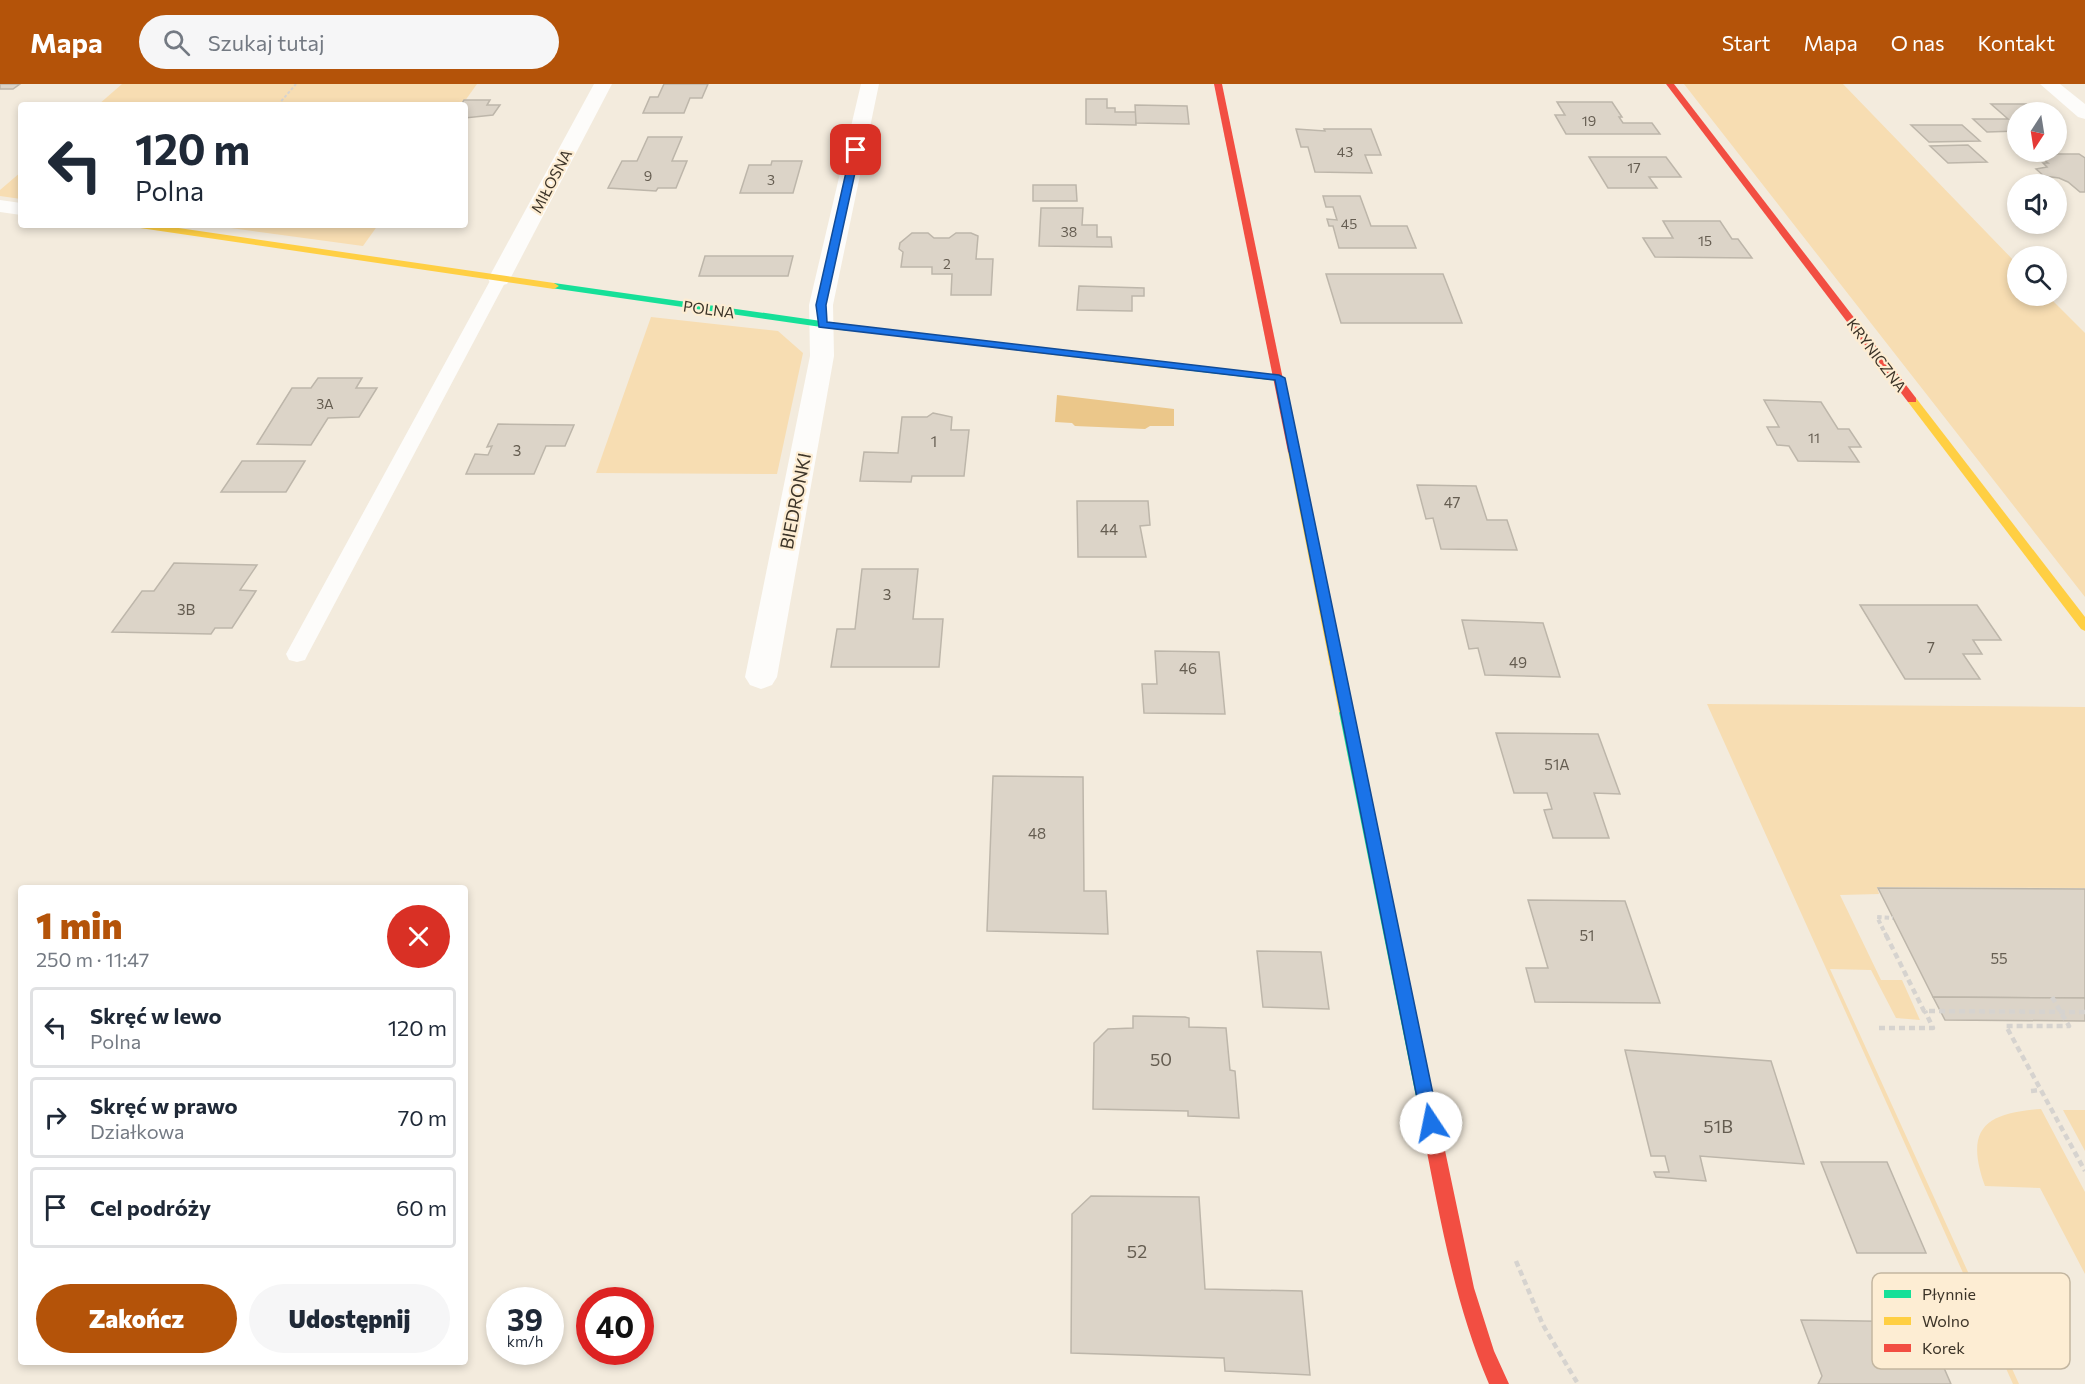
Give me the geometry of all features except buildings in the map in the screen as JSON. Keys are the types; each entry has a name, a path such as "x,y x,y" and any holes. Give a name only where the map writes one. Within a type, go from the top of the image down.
{"street":[{"name":"MIŁOSNA","path":"499,279 603,84"},
{"name":"BIEDRONKI","path":"761,677 822,356 821,305 870,84"},
{"path":"1218,84 1462,1278 1486,1357 1499,1384"},
{"name":"KRYNICZNA","path":"1670,84 2085,626"},
{"path":"2049,84 2085,113"},
{"path":"0,206 18,209"},
{"name":"POLNA","path":"160,228 822,325 1279,378"}],"lane":[{"path":"297,654 499,279"}],"path":[{"path":"281,102 296,84"},
{"path":"1880,1028 1932,1028 1877,917 1893,918"},
{"path":"2052,997 2069,1026 2006,1026 2085,1171"},
{"path":"1924,1011 2085,1012"},
{"path":"2031,1091 2040,1090"}],"shaded area":[{"path":"122,84 477,84 464,102 101,102"},
{"path":"1684,84 1843,84 2007,254 2007,306 2058,306 2085,333 2085,597"},
{"path":"18,175 18,199 0,196 0,190"},
{"path":"231,228 376,228 363,246"},
{"path":"651,317 778,331 803,353 777,474 596,473"},
{"path":"1057,395 1174,409 1174,426 1150,426 1145,429 1075,426 1072,423 1055,422"},
{"path":"1707,704 2085,707 2085,888 1877,887 1879,894 1840,895 1881,980 1902,980 1920,1020 1896,1018 1871,970 1830,969 1968,1273 1963,1273"},
{"path":"2041,1109 2085,1192 2085,1274 2040,1188 1985,1186 1979,1166 1977,1150 1979,1137 1984,1127 2006,1115"},
{"path":"2063,1110 2085,1110 2085,1151"},
{"path":"2006,1369 2012,1369 2019,1384 2013,1384"}],"traffic: fast":[{"path":"554,286 849,328"},
{"path":"1163,365 1279,378"},
{"path":"1346,712 1430,1122"}],"traffic: slow":[{"path":"160,228 554,286"},
{"path":"849,328 1163,365"},
{"path":"1912,400 2085,626"},
{"path":"1293,452 1346,712"}],"traffic: jam":[{"path":"1218,84 1293,452"},
{"path":"1670,84 1912,400"},
{"path":"1430,1122 1449,1222 1465,1288 1474,1321 1499,1384"}],"route":[{"path":"856,150 821,305 822,325 1279,378 1431,1123"}]}
